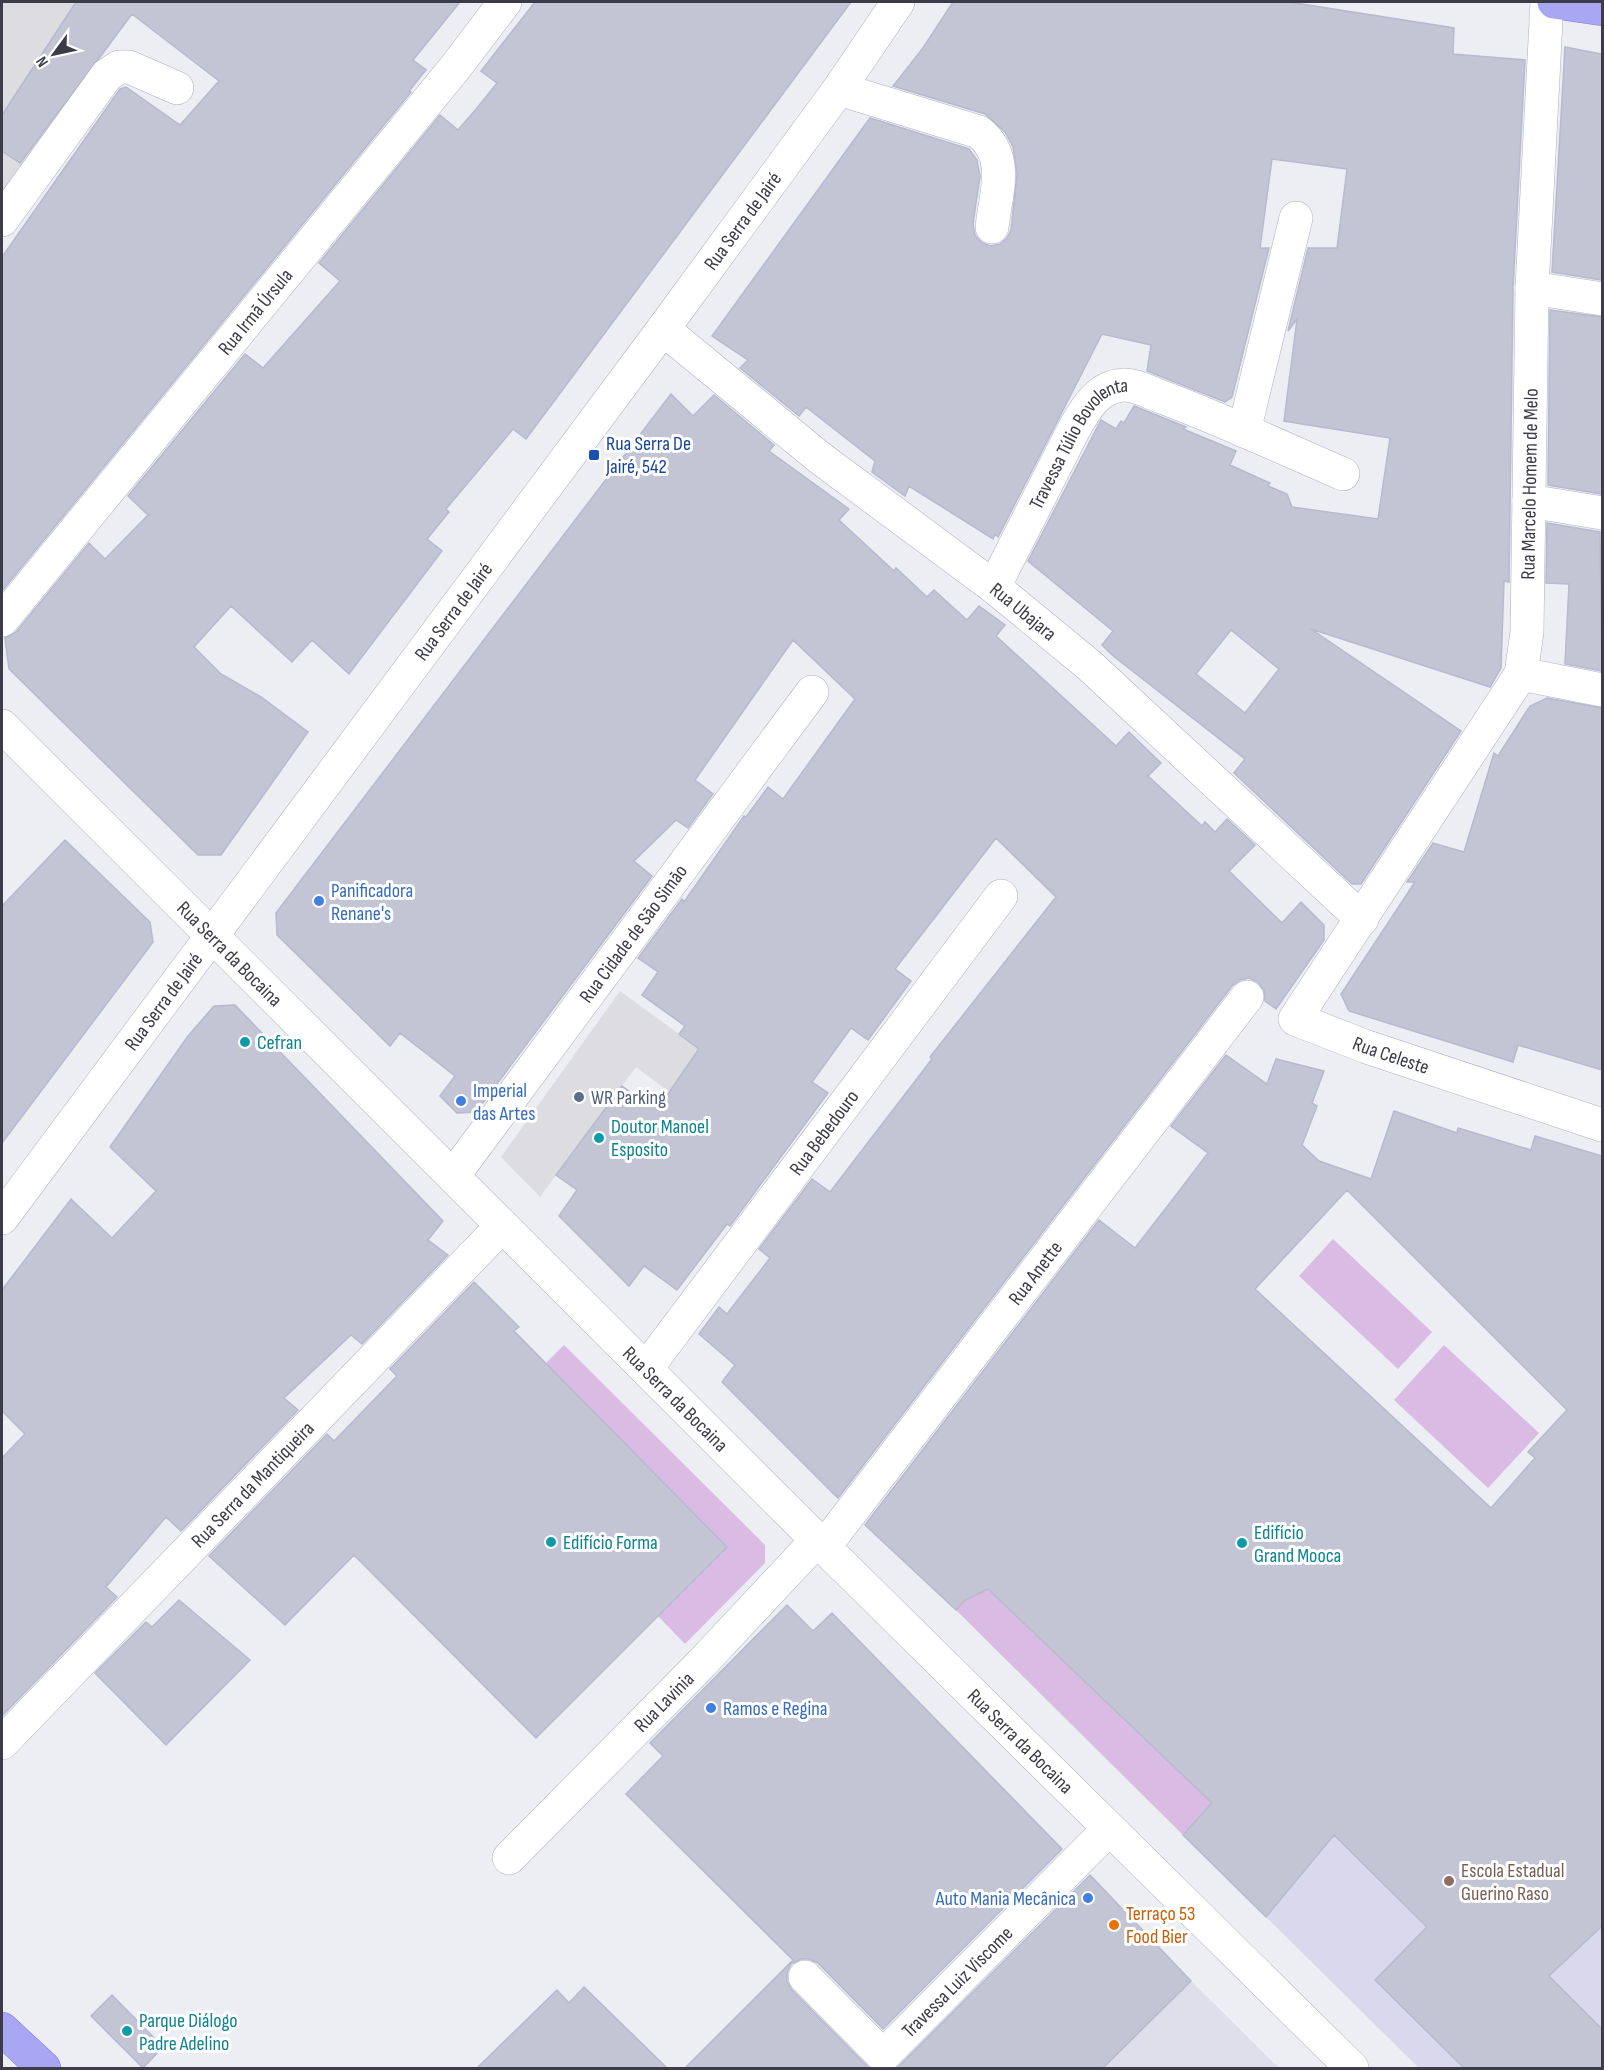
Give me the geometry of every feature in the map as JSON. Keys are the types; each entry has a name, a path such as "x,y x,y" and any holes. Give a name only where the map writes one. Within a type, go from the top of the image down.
{"main road":[{"path":"1554,2 1602,9"},
{"path":"2,2029 44,2068"}],"street":[{"name":"Rua Irmã Úrsula","path":"2,620 454,69 505,2"},
{"name":"Rua Serra de Jairé","path":"2,1218 663,329 839,89 898,2"},
{"name":"Rua Marcelo Homem de Melo","path":"1362,919 1521,674 1527,632 1532,288 1547,2"},
{"path":"2,220 107,75 119,67 129,67 177,88"},
{"path":"839,89 979,132 988,140 999,164 992,227"},
{"path":"1244,431 1296,218"},
{"path":"1532,288 1602,299"},
{"name":"Rua Ubajara","path":"663,329 820,458 994,587 1089,665 1362,919"},
{"name":"Travessa Túlio Bovolenta","path":"994,587 1074,429 1087,406 1099,393 1124,385 1196,410 1343,474"},
{"path":"1529,501 1602,513"},
{"path":"1521,674 1602,690"},
{"name":"Rua Cidade de São Simão","path":"453,1176 812,692"},
{"name":"Rua Serra da Bocaina","path":"2,726 820,1544 1352,2068"},
{"name":"Rua Bebedouro","path":"646,1369 1001,896"},
{"name":"Rua Celeste","path":"1362,919 1295,1019 1367,1047 1602,1125"},
{"name":"Rua Anette","path":"820,1544 1247,997"},
{"name":"Rua Serra da Mantiqueira","path":"2,1743 502,1226"},
{"name":"Rua Lavinia","path":"508,1858 820,1544"},
{"name":"Travessa Luiz Viscome","path":"805,1977 883,2056 1109,1829"}],"shaded area":[{"path":"2,2 115,2 132,14 2,200"},
{"name":"WR Parking","path":"620,991 712,1058 681,1101 636,1067 540,1197 501,1157"},
{"path":"1333,1239 1432,1332 1398,1369 1299,1276"},
{"path":"564,1345 765,1545 765,1563 685,1644 658,1616 546,1363"},
{"path":"1444,1345 1539,1433 1488,1488 1394,1400"},
{"path":"981,1583 1212,1803 1183,1835 956,1610"},
{"name":"Escola Estadual Guerino Raso","path":"1449,1694 1602,1845 1602,2068 1419,2068 1266,1917"},
{"path":"1191,1981 1279,2068 1103,2068"}],"building":[{"path":"76,2 460,2 413,60 426,70 409,91 411,92 2,591 2,257 120,89 126,87 180,125 219,81 132,14 20,163 2,151 2,115"},
{"path":"535,2 851,2 526,439 513,429 446,509 449,512 427,539 442,551 349,674 312,640 292,662 231,606 194,647 221,674 261,697 308,732 221,855 198,855 9,669 5,638 16,632 89,543 105,559 148,515 128,496 245,354 263,368 340,281 319,263 440,115 458,130 477,108 497,83 481,71"},
{"path":"953,2 1289,2 1454,28 1453,54 1525,60 1513,288 1509,582 1504,581 1501,668 1490,687 1311,629 1461,731 1361,884 1352,884 1234,773 1245,759 1112,655 1102,645 1113,631 1028,561 1101,420 1116,429 1121,421 1124,423 1134,406 1236,451 1230,465 1270,483 1268,486 1287,494 1292,507 1378,519 1390,438 1284,421 1297,319 1288,331 1308,248 1337,248 1347,169 1272,159 1260,248 1269,248 1232,397 1225,402 1147,371 1151,345 1102,334 998,537 995,534 993,539 909,486 905,496 872,472 875,461 806,407 799,416 740,368 748,360 712,336 870,118 969,149 977,160 980,176 973,224 975,235 981,242 990,246 1000,244 1007,238 1011,230 1017,174 1013,147 1005,132 985,114 893,86 923,48","holes":["1231,630 1279,669 1245,713 1196,674"]},
{"path":"1565,47 1602,54 1602,280 1552,272"},
{"path":"1550,310 1602,317 1602,494 1548,485"},
{"path":"671,394 693,416 714,395 774,445 769,451 849,509 839,520 894,571 896,568 927,597 934,590 967,620 979,606 1005,625 996,636 1116,746 1129,732 1161,763 1148,776 1202,826 1205,822 1215,832 1227,819 1255,845 1229,871 1282,923 1301,902 1324,925 1324,940 1276,1009 1265,1001 1264,990 1258,982 1249,978 1240,980 1232,986 838,1498 722,1382 735,1365 699,1334 719,1307 727,1314 770,1258 759,1249 812,1179 830,1192 932,1059 930,1057 1056,897 996,838 895,969 911,981 868,1040 851,1028 812,1082 828,1093 730,1226 727,1224 677,1290 644,1266 629,1286 559,1216 577,1190 556,1175 622,1086 649,1106 652,1102 659,1107 699,1049 679,1034 685,1026 642,995 658,972 638,958 682,899 684,902 744,816 746,817 768,787 783,799 855,699 793,640 695,780 713,794 688,828 676,820 634,861 652,876 476,1112 457,1113 440,1096 455,1076 400,1033 390,1046 277,935 276,913"},
{"path":"1547,523 1600,532 1602,671 1565,664 1569,584 1546,583"},
{"path":"1547,698 1602,708 1602,1070 1518,1045 1513,1062 1349,1011 1341,994 1415,882 1407,882 1433,843 1464,852 1494,753 1498,756 1530,706"},
{"path":"65,840 150,922 153,942 2,1143 2,906"},
{"path":"235,1005 443,1221 428,1240 448,1255 362,1344 351,1335 284,1398 298,1410 181,1531 166,1517 106,1587 117,1597 2,1716 2,1458 25,1434 2,1411 2,1290 71,1199 112,1238 156,1191 110,1147 188,1036 214,1006"},
{"path":"1226,1055 1267,1084 1276,1059 1324,1071 1312,1103 1317,1106 1302,1145 1319,1161 1371,1179 1394,1111 1457,1133 1458,1128 1531,1150 1535,1136 1602,1156 1602,1926 1549,1976 1602,2029 1602,2068 1464,2068 1375,1980 1427,1927 1334,1835 1266,1917 1183,1835 1212,1803 988,1589 965,1600 956,1610 865,1525 1099,1220 1135,1248 1173,1199 1208,1153 1171,1126","holes":["1347,1190 1567,1410 1528,1452 1535,1458 1491,1508 1255,1289"]},
{"path":"474,1282 519,1327 514,1331 727,1547 536,1738 354,1555 285,1625 209,1556 327,1434 334,1441 397,1376 390,1369"},
{"path":"179,1600 250,1660 166,1745 95,1673 146,1622 152,1627"},
{"path":"787,1605 813,1631 832,1613 1062,1849 883,2029 818,1963 809,1959 801,1959 791,1964 787,1973 787,1981 792,1990 869,2068 685,2068 793,1960 626,1794 663,1756 650,1743"},
{"path":"1090,1875 1191,1981 1103,2068 897,2068"},
{"path":"584,1987 667,2068 477,2068 557,1990 569,2003"},
{"name":"Parque Diálogo Padre Adelino","path":"112,1995 163,2047 143,2068 91,2016"}],"place":[{"name":"Rua Serra De Jairé, 542","path":"594,455"},
{"name":"Panificadora Renane's","path":"319,901"},
{"name":"Cefran","path":"245,1042"},
{"name":"WR Parking","path":"579,1097"},
{"name":"Imperial das Artes","path":"461,1101"},
{"name":"Doutor Manoel Esposito","path":"599,1138"},
{"name":"Edifício Forma","path":"551,1542"},
{"name":"Edifício Grand Mooca","path":"1242,1543"},
{"name":"Ramos e Regina","path":"711,1708"},
{"name":"Escola Estadual Guerino Raso","path":"1449,1881"},
{"name":"Auto Mania Mecânica","path":"1088,1898"},
{"name":"Terraço 53 Food Bier","path":"1114,1925"},
{"name":"Parque Diálogo Padre Adelino","path":"127,2031"}]}
